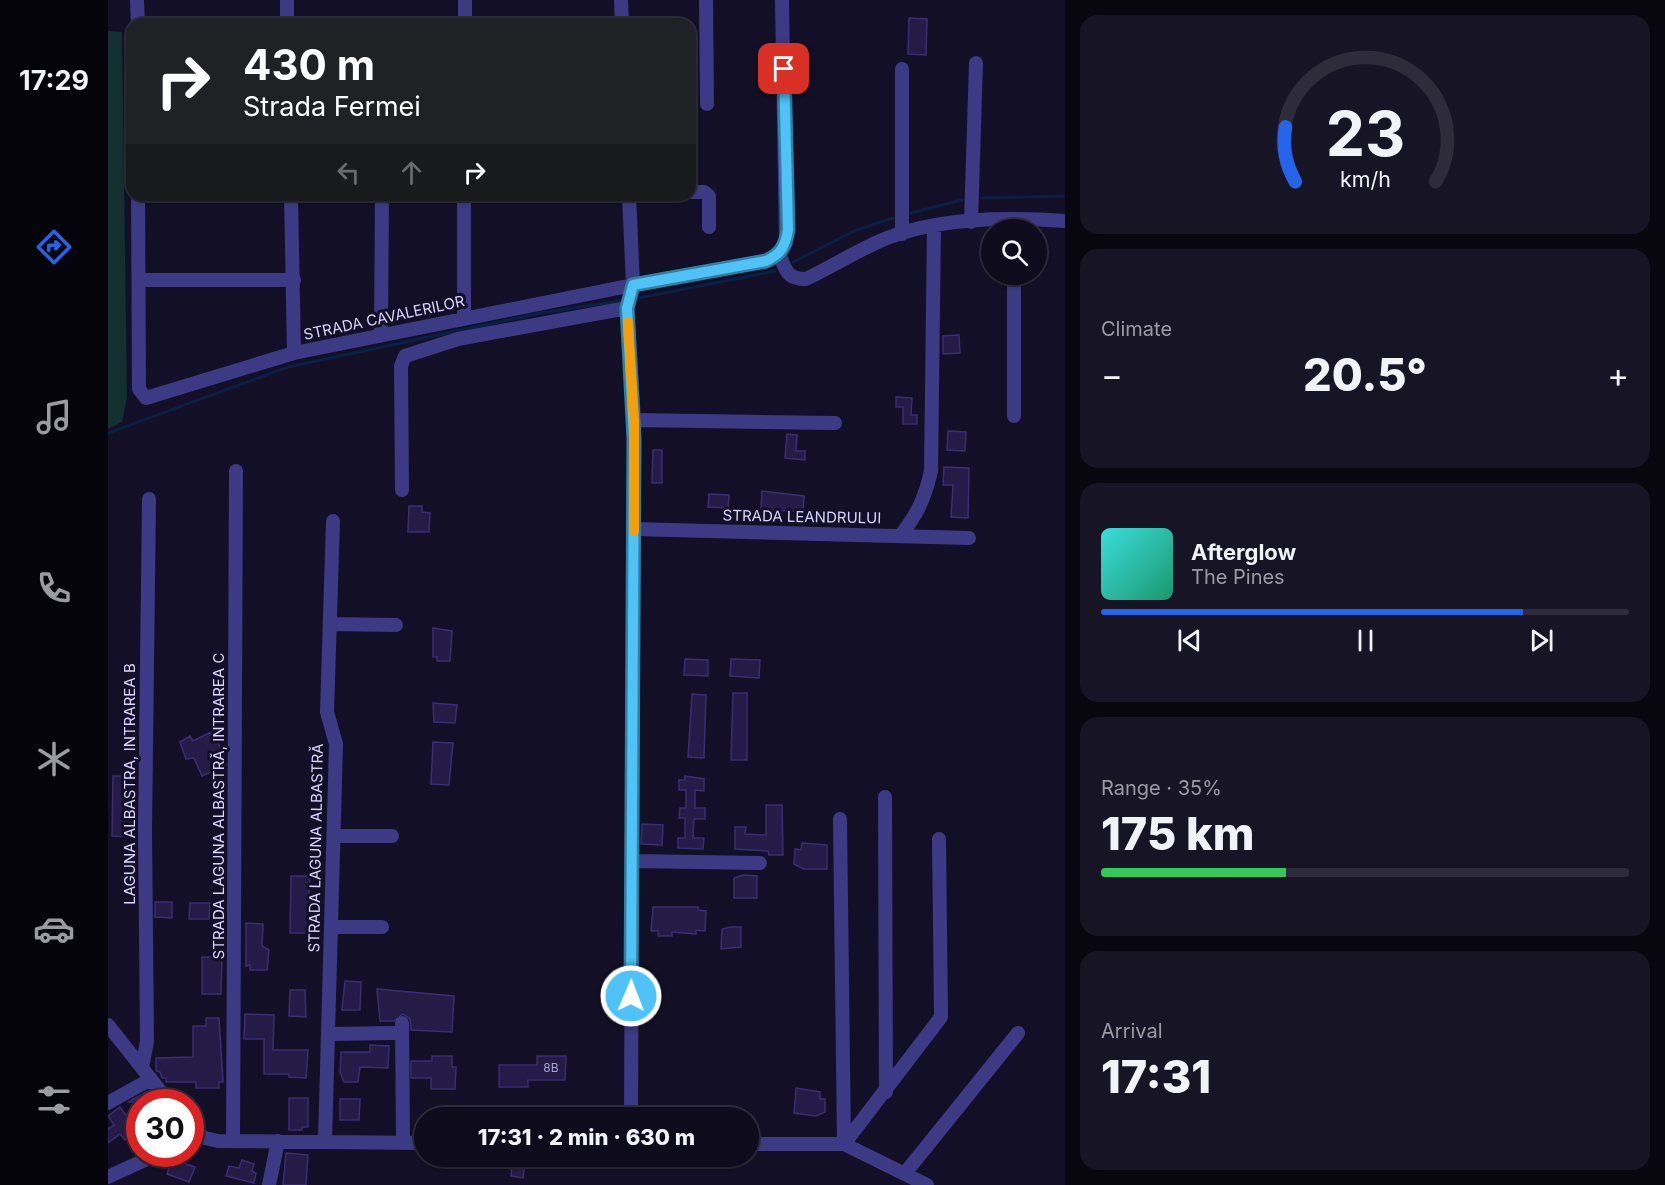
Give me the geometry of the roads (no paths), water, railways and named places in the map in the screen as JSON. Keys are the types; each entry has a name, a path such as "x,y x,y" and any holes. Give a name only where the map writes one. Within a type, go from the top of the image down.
{"street":[{"path":"138,0 138,18"},
{"path":"286,0 287,18"},
{"path":"465,0 465,18"},
{"path":"621,0 622,18"},
{"path":"706,0 707,104"},
{"path":"402,490 401,366 405,356 458,339 766,261 779,254 786,243 788,230 782,0"},
{"path":"971,222 976,63"},
{"path":"902,69 902,234"},
{"path":"696,192 704,192 709,196 709,227"},
{"path":"138,201 139,280 294,280"},
{"path":"291,201 294,353"},
{"path":"381,335 382,201"},
{"path":"464,201 464,317"},
{"path":"629,201 634,420 631,1107"},
{"path":"1047,222 1065,221"},
{"path":"779,254 787,274 793,279 806,279 880,241 934,227 981,223"},
{"path":"900,536 925,499 931,471 934,227"},
{"name":"STRADA CAVALERILOR","path":"139,280 139,389 146,398 294,353 464,317 630,296"},
{"path":"1014,285 1014,416"},
{"path":"634,420 835,423"},
{"name":"STRADA LAGUNA ALBASTRĂ, INTRAREA C","path":"233,1141 236,471"},
{"name":"LAGUNA ALBASTRA, INTRAREA B","path":"146,1073 145,830 149,499"},
{"name":"STRADA LAGUNA ALBASTRĂ","path":"325,1141 336,744 327,711 333,521"},
{"name":"STRADA LEANDRULUI","path":"634,530 969,538"},
{"path":"331,624 396,625"},
{"path":"885,797 886,1092"},
{"path":"840,819 844,1144"},
{"path":"334,836 392,836"},
{"path":"844,1144 886,1092 940,1017 939,839"},
{"path":"632,861 760,863"},
{"path":"332,927 382,927"},
{"path":"108,1025 159,1089"},
{"path":"329,1034 398,1028 403,1142"},
{"path":"906,1172 1018,1033"},
{"path":"108,1103 146,1073"},
{"path":"204,1136 218,1141 414,1143"},
{"path":"269,1185 278,1141"},
{"path":"759,1144 844,1144 906,1172 927,1185"},
{"path":"108,1176 128,1167"}],"waterway":[{"path":"982,198 1065,196"},
{"path":"911,213 962,200"},
{"path":"793,262 854,231 893,218"},
{"path":"634,299 775,271"},
{"path":"108,433 288,367 541,313 625,300"}]}
